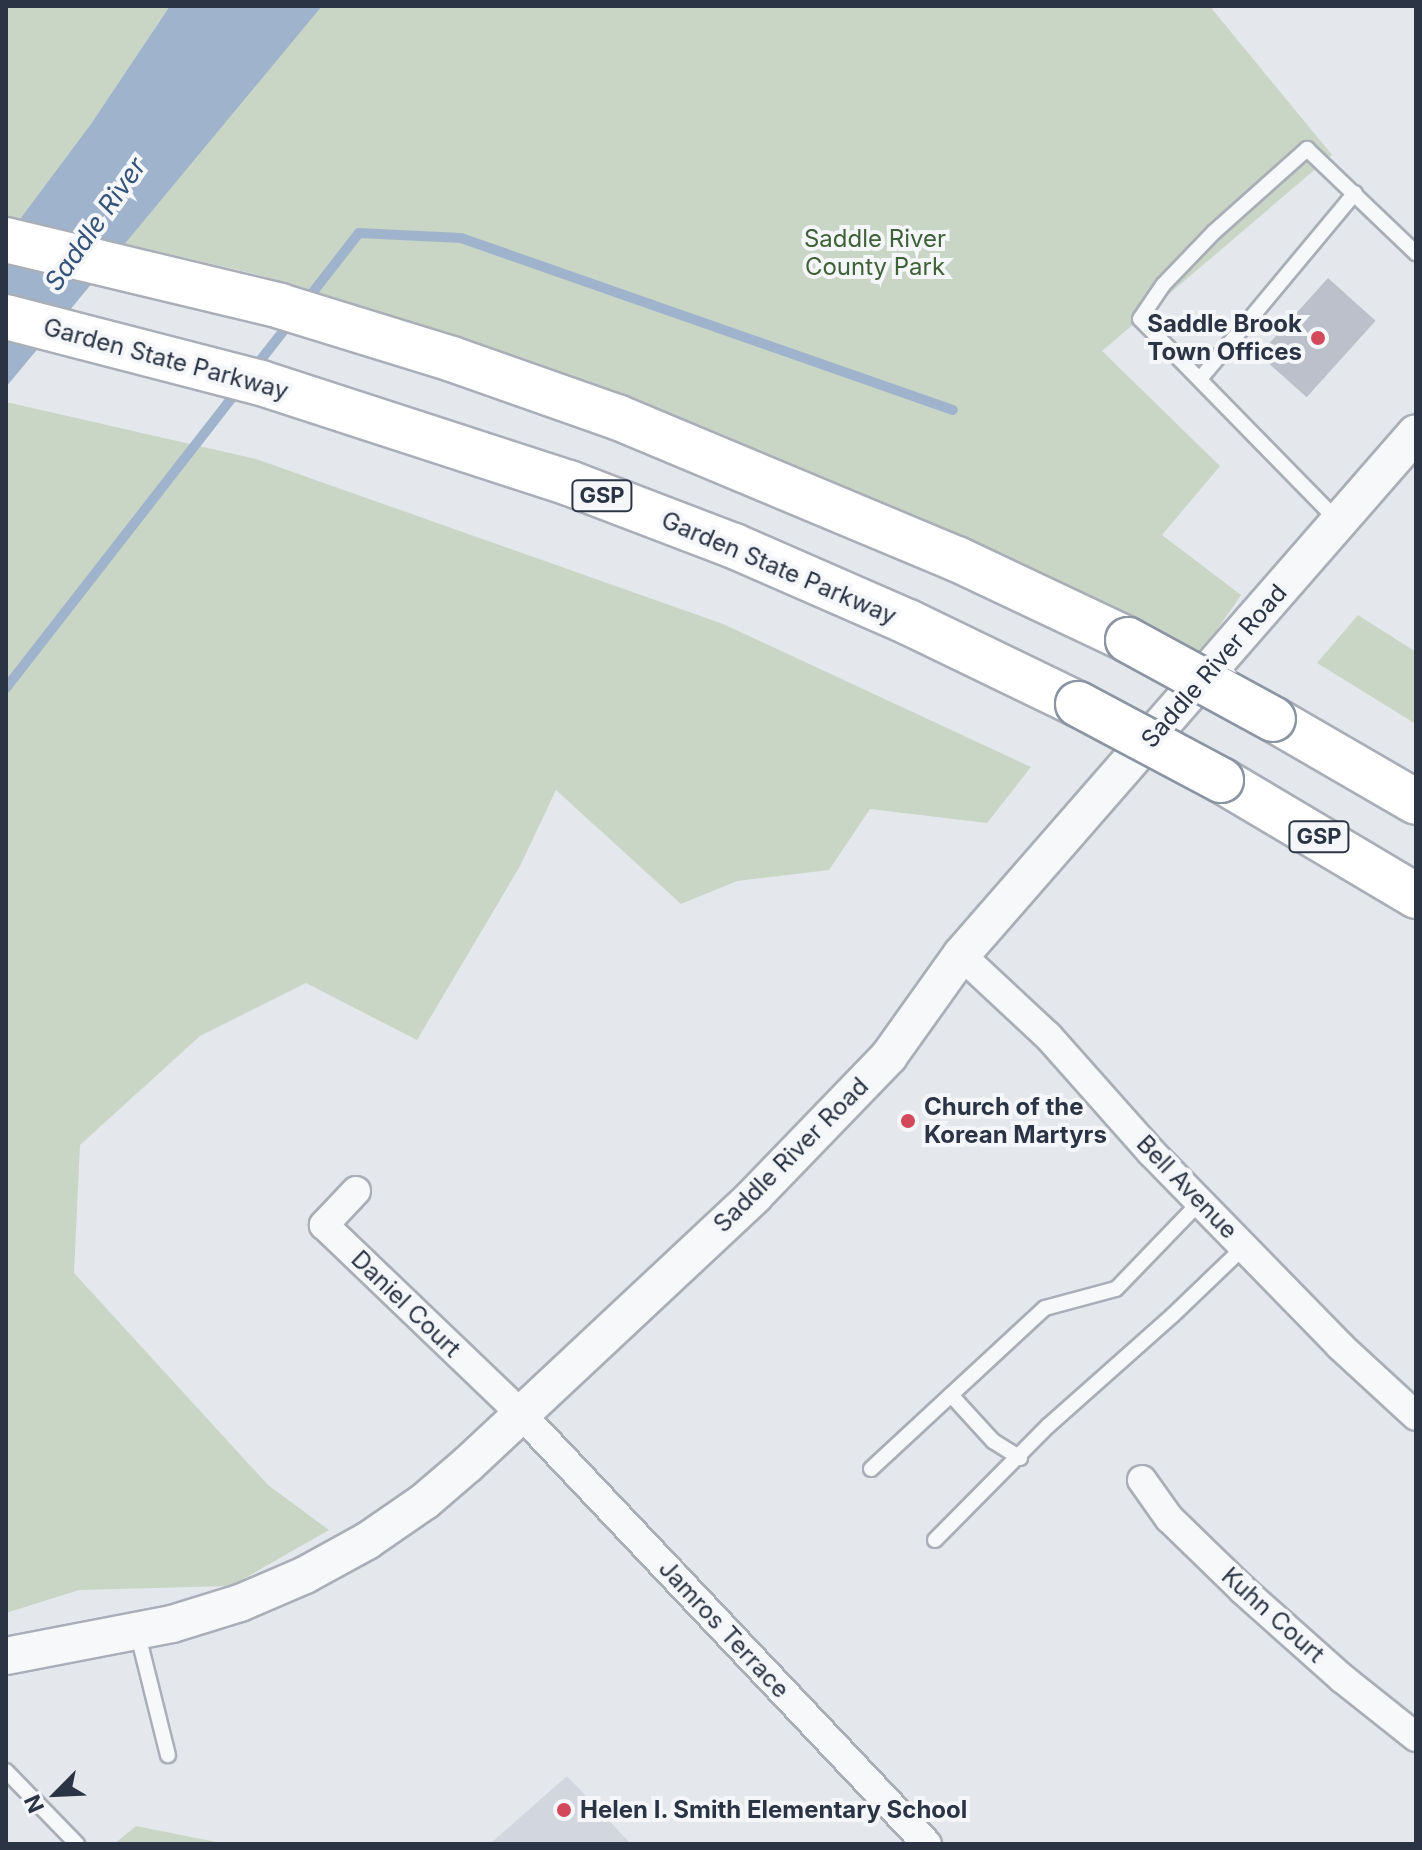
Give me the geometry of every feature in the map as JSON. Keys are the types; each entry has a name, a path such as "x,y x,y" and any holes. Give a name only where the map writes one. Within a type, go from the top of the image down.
{"highway":[{"path":"6,240 280,306 423,350 617,417 957,559 1128,640 1416,802"},
{"name":"Garden State Parkway","path":"6,317 261,383 569,483 763,558 908,622 1078,704 1221,780 1416,896"}],"street":[{"name":"Saddle River Road","path":"6,1656 137,1631 240,1603 305,1575 367,1541 425,1501 754,1196 889,1056 961,955 1416,433"},
{"name":"Bell Avenue","path":"961,955 1048,1036 1200,1202 1340,1346 1416,1416"},
{"name":"Daniel Court","path":"356,1191 324,1225 521,1414"},
{"name":"Jamros Terrace","path":"521,1414 927,1844"},
{"name":"Kuhn Court","path":"1142,1480 1169,1518 1243,1590 1343,1679 1416,1737"}],"lane":[{"path":"1339,522 1140,319 1163,285 1214,232 1307,149 1416,253"},
{"path":"1200,379 1355,193"},
{"path":"871,1469 1045,1308 1116,1289 1200,1202"},
{"path":"935,1540 1020,1458 1048,1426 1244,1247"},
{"path":"951,1395 993,1441 1020,1458"},
{"path":"137,1631 168,1755"},
{"path":"6,1771 77,1844"}],"shaded area":[{"name":"Helen I. Smith Elementary School","path":"567,1776 631,1844 490,1844"}],"green space":[{"name":"Saddle River County Park","path":"6,6 1215,6 1212,9 1332,155 1102,351 1220,466 1162,535 1241,595 1188,672 673,430 263,276 6,216"},
{"path":"6,402 256,459 723,624 1031,767 987,823 870,809 829,870 737,881 681,904 556,790 520,866 417,1040 306,983 200,1036 80,1145 74,1273 268,1485 329,1530 231,1586 79,1590 6,1613"},
{"path":"1358,615 1416,652 1416,724 1317,663"},
{"path":"136,1826 226,1844 114,1844"}],"water":[{"name":"Saddle River","path":"170,6 322,6 6,387 6,238 91,124"}],"building":[{"name":"Saddle Brook Town Offices","path":"1328,278 1376,321 1307,397 1259,355"}],"waterway":[{"path":"306,301 359,233 461,238 953,410"},
{"path":"252,371 292,320"},
{"path":"6,688 238,390"}],"place":[{"name":"Saddle Brook Town Offices","path":"1318,338"},
{"name":"Church of the Korean Martyrs","path":"908,1121"},
{"name":"Helen I. Smith Elementary School","path":"564,1810"}]}
